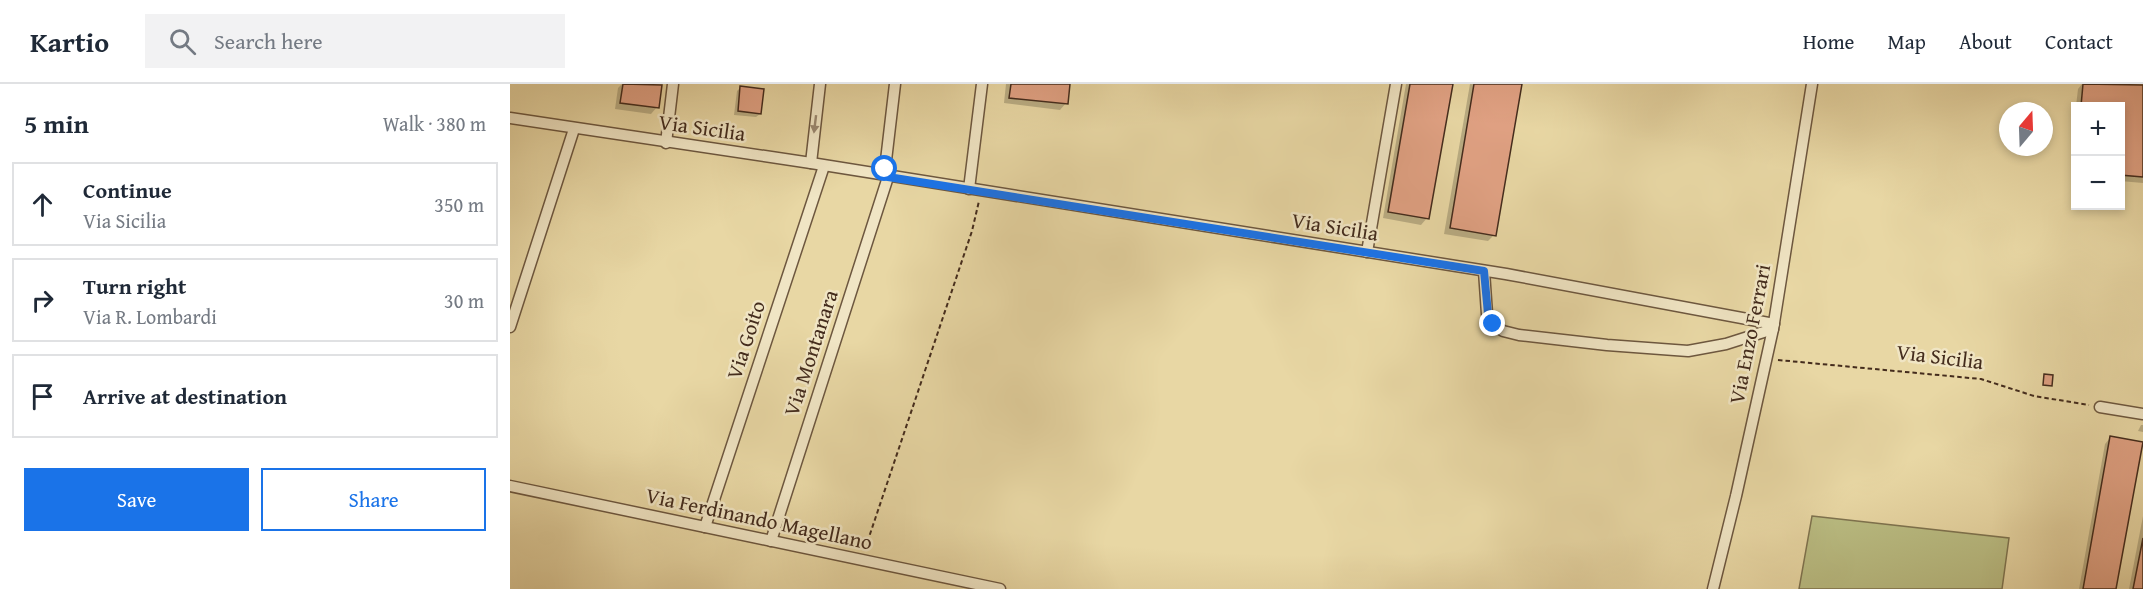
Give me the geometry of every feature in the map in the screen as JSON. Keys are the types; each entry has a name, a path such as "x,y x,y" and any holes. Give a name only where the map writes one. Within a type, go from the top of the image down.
{"street":[{"path":"666,143 673,84"},
{"path":"811,163 820,84"},
{"path":"888,177 885,169 895,84"},
{"path":"969,189 981,84"},
{"path":"1367,252 1396,84"},
{"name":"Via Enzo Ferrari","path":"1713,589 1773,327 1812,84"},
{"name":"Via Sicilia","path":"510,118 811,163 1484,271 1773,327"},
{"path":"510,327 574,129"},
{"name":"Via Goito","path":"705,527 824,166"},
{"name":"Via Montanara","path":"771,541 888,177"},
{"path":"1484,271 1488,314 1493,324 1503,331 1519,335 1688,351 1726,344 1773,327"},
{"path":"2100,407 2143,414"},
{"name":"Via Ferdinando Magellano","path":"510,486 1000,589"}],"path":[{"path":"861,560 972,231 982,191"},
{"name":"Via Sicilia","path":"1766,359 1981,379 2034,396 2100,407"}],"green space":[{"path":"1812,516 2009,538 2002,589 1799,589"}],"building":[{"path":"623,84 662,85 659,108 620,103"},
{"path":"1011,84 1070,84 1068,104 1009,98"},
{"path":"1410,84 1453,84 1429,219 1388,212"},
{"path":"1474,84 1522,84 1496,236 1450,228"},
{"path":"2083,84 2143,85 2143,177 2125,175 2125,102 2081,102"},
{"path":"740,86 764,89 761,114 738,111"},
{"path":"2044,374 2053,375 2052,386 2043,385"},
{"path":"2110,436 2143,442 2116,589 2083,589"},
{"path":"2143,538 2143,589 2133,589"}],"route":[{"path":"885,169 888,177 1484,271 1488,314 1493,324"}]}
